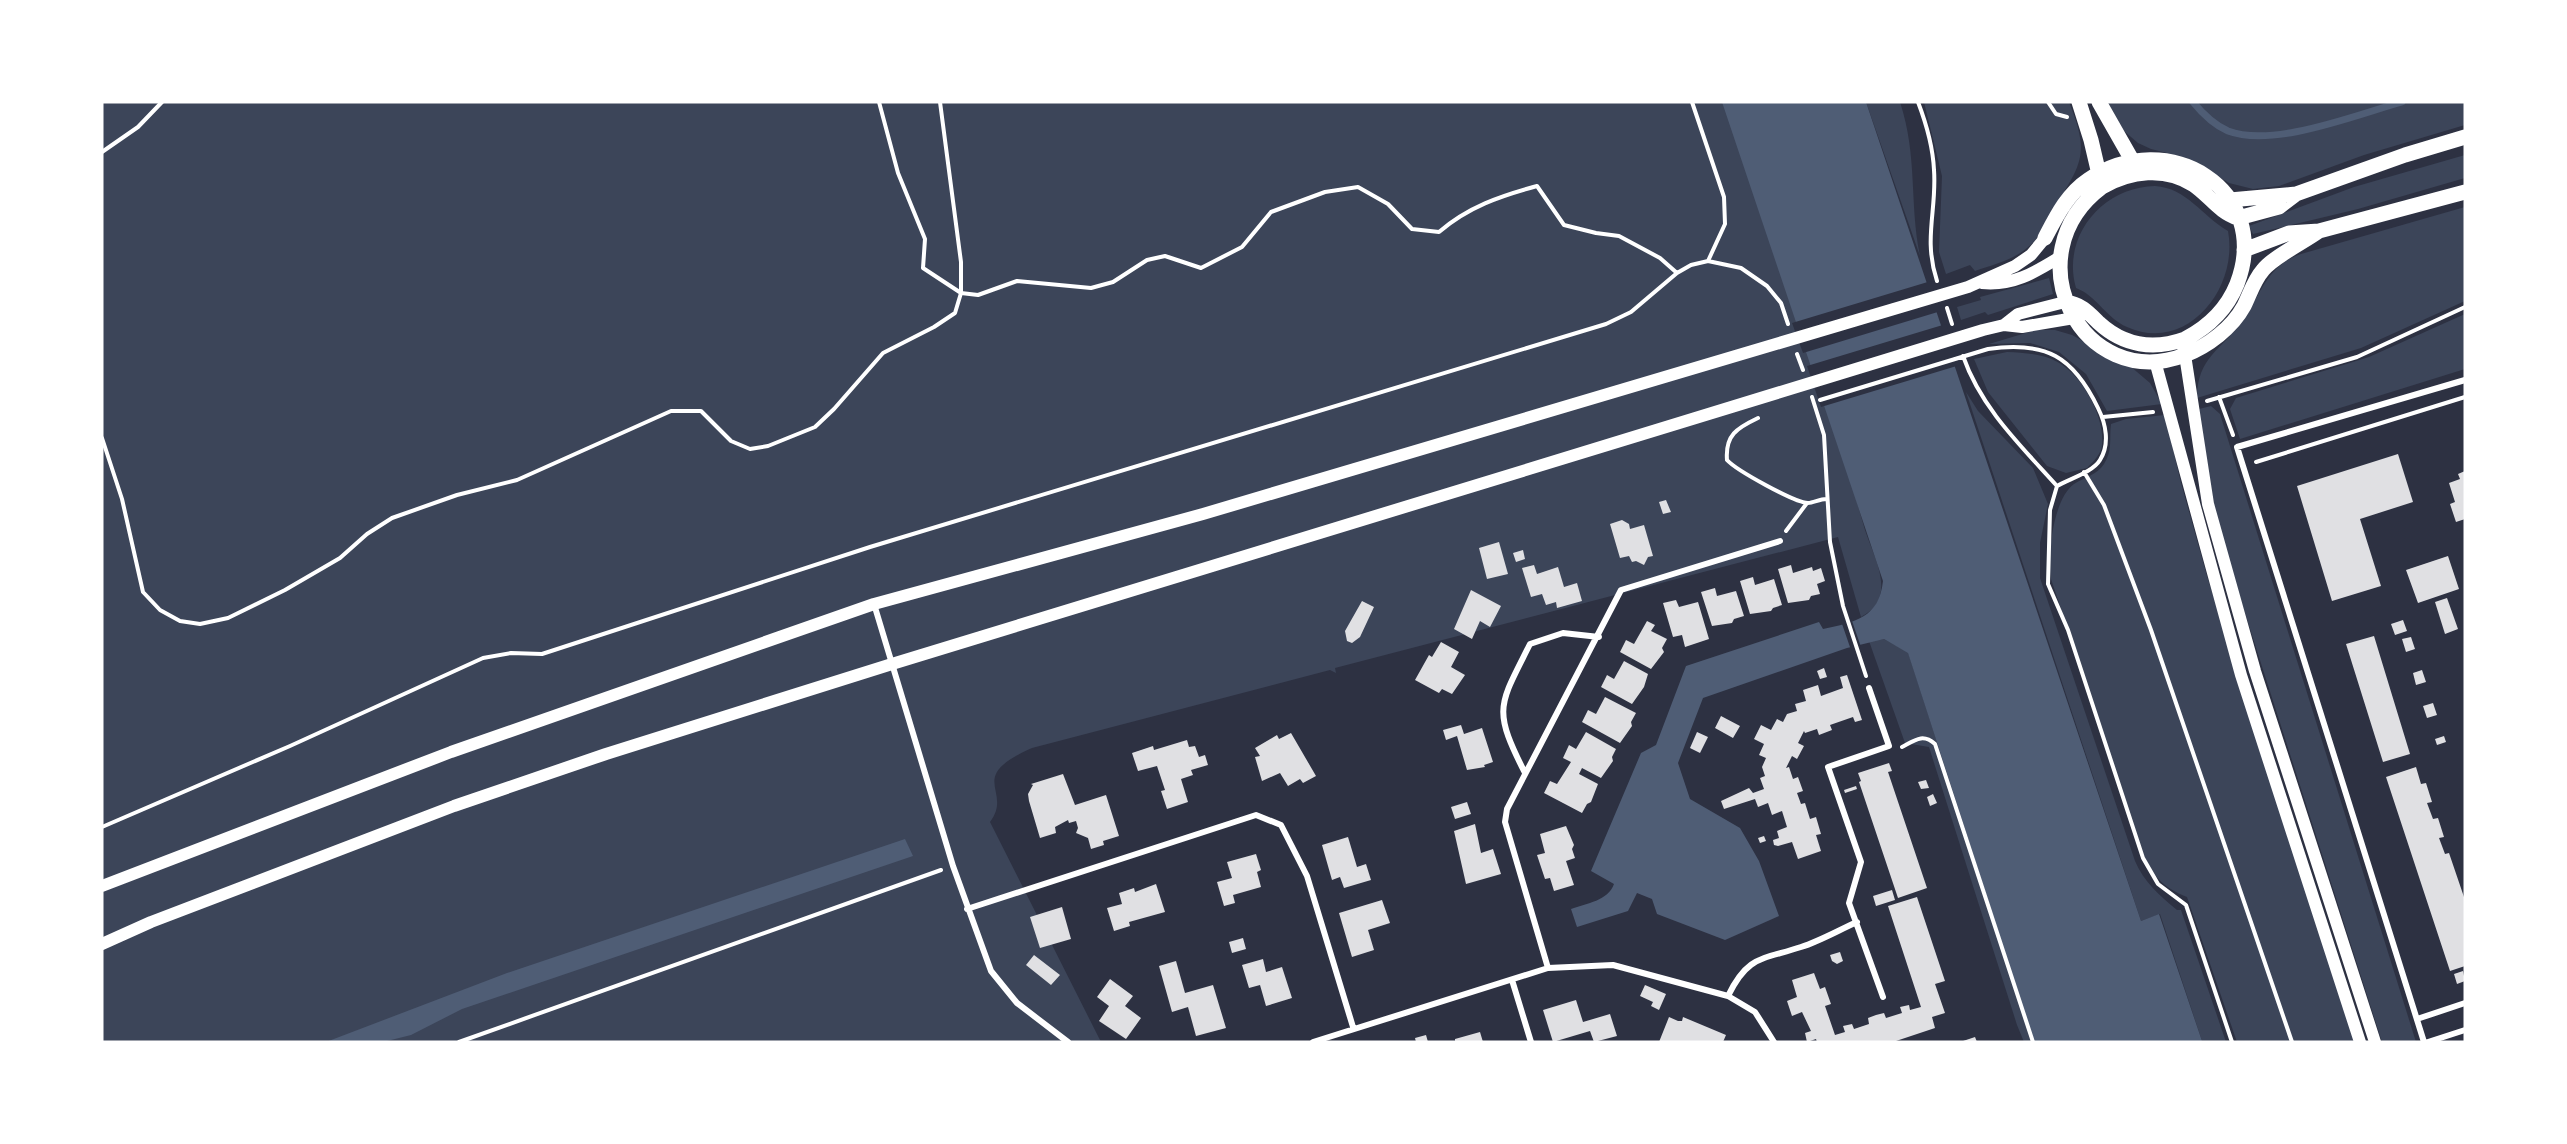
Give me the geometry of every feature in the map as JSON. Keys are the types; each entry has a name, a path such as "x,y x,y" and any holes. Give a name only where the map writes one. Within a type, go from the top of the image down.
{"main road":[{"path":"2079,102 2101,180"},
{"path":"2098,102 2132,160"},
{"path":"2230,200 2296,194 2465,137"},
{"path":"2004,325 2018,314 2065,302 2083,307 2117,337 2129,342 2157,345 2185,339 2209,324 2227,304 2241,274 2244,250 2238,218 2230,200 2205,174 2188,165 2172,160 2132,160 2101,180 2073,219 2060,257 2058,271 2065,302 2074,318 2102,346 2135,359 2155,362 2185,355 2204,346 2233,322 2262,271 2269,263 2319,231"},
{"path":"102,886 450,752 874,604 1203,514 1982,283 2031,255 2045,238 2066,200 2086,181 2137,173 2168,174 2194,185 2222,210 2238,218 2279,207 2296,194"},
{"path":"2244,250 2289,233 2319,231 2465,192"},
{"path":"1982,283 2001,285 2031,274 2060,257"},
{"path":"102,944 151,922 454,806 606,754 892,663 1983,330 2004,325 2022,327 2074,318"},
{"path":"2185,339 2185,355 2208,504 2254,671 2375,1042"},
{"path":"2155,362 2241,675 2360,1042"}],"street":[{"path":"2465,380 2237,447 2417,1019 2426,1042 2465,1030"},
{"path":"1548,968 1505,822 1507,809 1599,637 1621,590 1780,541"},
{"path":"874,604 953,866 991,971 1017,1003 1068,1042"},
{"path":"1525,773 1506,737 1502,713 1506,693 1530,644 1563,633 1599,637"},
{"path":"1869,688 1889,746 1828,767 1861,862 1849,903 1883,997"},
{"path":"967,909 1256,815 1281,825 1306,876 1353,1027"},
{"path":"1728,996 1739,974 1759,959 1803,947 1857,922"},
{"path":"1313,1042 1353,1027 1548,968 1613,965 1728,996 1755,1012 1774,1042"},
{"path":"1512,980 1531,1042"},
{"path":"2417,1019 2465,1003"}],"path":[{"path":"102,152 138,127 162,102"},
{"path":"879,102 897,173 925,239 923,268 961,292 978,295 1017,281 1091,288 1113,282 1147,260 1165,256 1201,268 1242,247 1271,212 1325,192 1358,187 1388,204 1412,229 1439,232 1459,215 1502,196 1537,186 1564,225 1619,236 1660,258 1677,273"},
{"path":"102,438 122,499 143,592 160,610 180,621 200,624 228,618 285,590 340,558 367,534 392,518 457,495 517,480 671,411 701,411 731,441 750,449 768,446 815,426 834,409 884,353 934,327 955,313 961,292 961,262 940,102"},
{"path":"1692,102 1724,197 1725,224 1708,261"},
{"path":"102,827 290,746 483,658 511,653 542,654 870,547 1606,324 1631,312 1677,273 1691,265 1708,261 1741,268 1761,282"},
{"path":"2238,392 2357,357 2465,307"},
{"path":"1809,403 1988,349 2010,346 2041,350 2064,361 2085,381 2103,417 2107,444 2099,463 2057,486 2050,510 2048,584 2068,630 2143,858 2158,884 2186,905 2232,1042"},
{"path":"2219,397 2237,447"},
{"path":"2244,465 2465,397"},
{"path":"1766,416 1734,432 1726,446 1727,460 1743,474 1808,503 1826,499 1830,542 1843,606 1861,662"},
{"path":"2084,472 2104,505 2151,630 2292,1042"},
{"path":"1780,541 1808,503"},
{"path":"1867,752 1894,751 1920,737 1928,737 1935,744 2033,1042"},
{"path":"459,1042 953,866"}],"shaded area":[{"path":"102,102 1741,102 1865,530 1878,566 1881,578 1879,600 1861,617 1838,537 1335,668 1336,673 1330,670 1032,748 1012,758 1000,768 995,776 996,811 990,822 1101,1042 102,1042"},
{"path":"1722,102 1866,102 2141,921 2159,914 2202,1041 2034,1042 1908,653 1884,639 1847,648 1703,698 1678,763 1690,799 1740,828 1759,861 1779,916 1725,940 1657,914 1652,899 1637,893 1628,911 1577,927 1571,909 1602,898 1614,884 1591,871 1641,753 1656,745 1686,666 1819,622 1823,629 1845,624 1871,611 1881,593 1883,581"},
{"path":"1866,102 1900,102 1909,142 1920,256"},
{"path":"1924,102 2069,102 2076,120 2081,147 2077,168 2038,236 2018,255 1975,271 1970,265 1946,274 1939,252 1942,176"},
{"path":"2107,102 2465,102 2465,125 2364,155 2279,186 2253,189 2229,183 2187,158 2151,149 2138,143 2124,131"},
{"path":"2465,155 2465,178 2358,209 2253,234 2249,226 2354,187"},
{"path":"2155,186 2166,188 2185,197 2228,231 2229,253 2225,274 2216,294 2204,311 2188,324 2169,332 2149,333 2120,323 2090,296 2076,288 2073,269 2075,250 2090,218 2103,205 2119,195"},
{"path":"2465,207 2465,301 2361,348 2197,398 2198,384 2206,363 2242,321 2272,273 2280,265 2301,254"},
{"path":"2049,278 2053,294 1988,315 1985,312 1961,320 1957,307 1981,300 1980,297"},
{"path":"2465,314 2465,369 2240,439 2230,409 2236,398 2369,357"},
{"path":"2036,330 2055,330 2072,335 2130,366 2150,383 2162,404 2107,411 2086,374 2059,352 2030,343 1989,344"},
{"path":"2007,352 2052,359 2073,374 2087,393 2098,416 2102,440 2100,453 2087,468 2066,473 2047,466 1988,392 1974,359"},
{"path":"1966,392 1978,411 2033,468 2048,504 2040,543 2040,578 2135,861 2153,888 2177,910 2181,910 2226,1042 2197,1042 2202,1041 2160,914 2141,921"},
{"path":"2211,406 2220,414 2416,1042 2382,1042 2236,585 2214,505 2199,409"},
{"path":"2165,415 2207,576 2355,1042 2237,1042 2187,897 2172,890 2155,875 2143,853 2051,579 2051,543 2061,502 2074,484 2094,473 2104,464 2110,449 2111,424 2126,419"},
{"path":"1884,639 1908,652 2034,1042 2024,1042 2017,1025 1929,747 1905,743 1869,641"},
{"path":"905,839 913,856 462,1009 411,1035 383,1042 326,1042 507,973"}],"pier":[{"path":"1931,281 1941,311 1803,353 1792,323"},
{"path":"1946,324 1960,365 1821,407 1807,366"},
{"path":"1851,618 1861,647 1851,650 1841,621"}],"building":[{"path":"2398,454 2413,502 2360,519 2381,586 2332,601 2297,486"},
{"path":"2465,471 2465,519 2456,522 2450,504 2455,502 2449,483 2460,479 2458,474"},
{"path":"1666,500 1671,512 1663,514 1659,502"},
{"path":"1622,520 1629,524 1630,529 1644,525 1653,556 1648,557 1644,565 1636,561 1632,562 1629,556 1620,558 1610,524"},
{"path":"1499,542 1508,574 1487,579 1479,548"},
{"path":"1523,550 1525,559 1516,562 1513,553"},
{"path":"2448,556 2459,589 2418,603 2406,570"},
{"path":"1534,565 1537,574 1558,567 1564,587 1577,583 1582,601 1557,608 1556,602 1546,605 1542,594 1531,597 1522,568"},
{"path":"1791,565 1793,573 1812,567 1813,571 1821,568 1825,581 1817,584 1820,594 1811,596 1809,600 1788,603 1778,569"},
{"path":"1753,577 1755,585 1774,579 1782,605 1771,611 1750,614 1740,581"},
{"path":"1715,588 1717,596 1736,591 1744,616 1734,619 1732,623 1712,626 1701,592"},
{"path":"1471,590 1501,606 1490,627 1480,621 1472,639 1454,629"},
{"path":"2447,598 2458,629 2445,634 2435,602"},
{"path":"1676,600 1679,607 1698,602 1709,639 1685,647 1682,635 1673,637 1663,603"},
{"path":"1362,601 1374,607 1360,637 1352,643 1347,641 1345,631"},
{"path":"2403,620 2407,631 2395,635 2391,624"},
{"path":"1647,621 1655,625 1651,631 1667,639 1662,648 1664,652 1651,669 1620,652 1626,640 1634,644"},
{"path":"2374,636 2410,754 2383,762 2346,644"},
{"path":"2411,637 2415,649 2406,652 2402,639"},
{"path":"1441,642 1459,652 1451,667 1465,675 1452,694 1442,689 1439,693 1415,680 1429,655 1432,657"},
{"path":"1624,661 1648,674 1644,687 1632,704 1601,687 1607,675 1614,679"},
{"path":"1824,668 1827,677 1820,679 1817,671"},
{"path":"2422,670 2426,682 2416,685 2413,673"},
{"path":"1847,675 1862,720 1855,722 1853,717 1830,725 1832,730 1819,735 1817,729 1805,733 1804,731 1798,743 1804,746 1797,759 1792,756 1786,768 1789,767 1793,779 1798,777 1803,791 1797,793 1801,804 1805,803 1810,819 1816,817 1821,834 1816,835 1821,851 1798,859 1792,842 1774,845 1773,840 1779,838 1777,831 1787,827 1782,811 1772,815 1768,803 1758,807 1755,799 1724,809 1721,801 1749,788 1753,793 1764,789 1760,778 1765,776 1762,767 1766,758 1759,755 1764,744 1754,739 1761,725 1771,730 1777,719 1783,722 1787,714 1797,711 1795,704 1806,701 1803,690 1818,685 1821,696 1843,688 1840,677"},
{"path":"1605,697 1636,713 1631,722 1632,726 1620,743 1582,722 1588,710 1596,714"},
{"path":"2433,703 2437,715 2427,718 2423,706"},
{"path":"1721,716 1740,726 1733,738 1715,728"},
{"path":"1461,725 1464,734 1482,728 1493,762 1484,765 1485,767 1467,770 1457,736 1446,740 1443,730"},
{"path":"1586,732 1616,749 1612,757 1613,761 1601,778 1582,768 1579,774 1598,784 1591,802 1587,804 1582,813 1544,793 1550,781 1557,784 1571,762 1563,758 1569,745 1576,749"},
{"path":"1697,732 1708,737 1700,753 1690,748"},
{"path":"1291,733 1316,776 1303,783 1300,779 1288,786 1280,773 1262,781 1255,757 1260,756 1255,748 1277,735 1279,739"},
{"path":"2444,736 2446,742 2437,745 2435,739"},
{"path":"1187,740 1189,747 1195,746 1199,757 1205,755 1208,765 1191,770 1193,775 1181,779 1188,802 1167,809 1161,791 1165,790 1157,766 1138,771 1132,753 1153,746 1154,750"},
{"path":"1889,763 1892,771 1888,772 1927,888 1898,898 1858,773"},
{"path":"2416,767 2421,784 2426,783 2432,802 2427,803 2433,819 2438,818 2444,837 2439,838 2445,854 2449,853 2465,900 2465,966 2450,971 2386,777"},
{"path":"1063,774 1075,805 1106,795 1119,836 1103,841 1104,845 1091,849 1088,838 1076,833 1078,828 1076,821 1069,823 1068,820 1055,827 1056,833 1040,838 1029,801 1028,794 1033,785 1031,784"},
{"path":"1926,780 1929,788 1921,789 1918,782"},
{"path":"1856,786 1857,789 1845,793 1844,790"},
{"path":"1933,794 1937,803 1930,806 1927,797"},
{"path":"1467,802 1471,814 1455,819 1451,807"},
{"path":"1475,824 1481,853 1493,849 1501,874 1466,884 1454,831"},
{"path":"1566,826 1574,845 1572,849 1575,858 1566,861 1574,885 1554,891 1550,878 1545,879 1537,855 1545,853 1540,834"},
{"path":"1764,836 1766,841 1760,843 1758,838"},
{"path":"1348,837 1357,867 1366,864 1371,880 1344,888 1340,877 1332,880 1322,845"},
{"path":"1256,854 1261,870 1257,872 1261,887 1233,895 1235,903 1224,906 1217,882 1232,878 1227,862"},
{"path":"1156,884 1165,912 1129,922 1130,926 1114,931 1107,908 1122,904 1119,893 1134,888 1135,892"},
{"path":"1892,890 1895,900 1876,906 1873,896"},
{"path":"1917,897 1945,981 1935,984 1945,1013 1932,1017 1935,1028 1893,1042 1817,1042 1816,1039 1807,1042 1805,1033 1811,1031 1802,1012 1792,1016 1787,1001 1797,997 1792,980 1814,973 1820,989 1825,987 1831,1004 1825,1006 1835,1035 1845,1032 1843,1026 1852,1024 1854,1029 1869,1024 1868,1018 1876,1015 1884,1013 1886,1018 1902,1013 1900,1007 1909,1005 1910,1010 1921,1007 1888,906"},
{"path":"1382,900 1390,923 1368,930 1374,950 1352,957 1339,913"},
{"path":"1062,907 1071,939 1040,948 1030,917"},
{"path":"1243,938 1246,949 1232,953 1229,942"},
{"path":"1840,952 1843,961 1837,964 1832,961 1830,955"},
{"path":"1034,955 1060,975 1051,985 1026,965"},
{"path":"1263,959 1266,972 1282,967 1292,998 1266,1006 1260,985 1249,988 1242,965"},
{"path":"1176,961 1185,993 1213,985 1226,1028 1196,1036 1188,1007 1172,1012 1159,966"},
{"path":"2463,971 2465,981 2457,984 2454,974"},
{"path":"1110,979 1133,996 1125,1006 1141,1018 1126,1039 1099,1021 1109,1006 1097,997"},
{"path":"1645,985 1666,994 1659,1010 1651,1006 1653,1002 1640,996"},
{"path":"1576,1000 1583,1022 1610,1014 1617,1036 1594,1042 1590,1031 1553,1042 1543,1010"},
{"path":"1669,1017 1682,1021 1683,1017 1726,1035 1723,1042 1659,1042"},
{"path":"1480,1032 1483,1042 1455,1042 1455,1039"},
{"path":"1426,1035 1428,1042 1416,1042 1415,1038"},
{"path":"1975,1037 1977,1042 1960,1042"}],"waterway":[{"path":"2193,102 2218,125 2228,131 2247,135 2291,133 2315,128 2402,102"}]}
